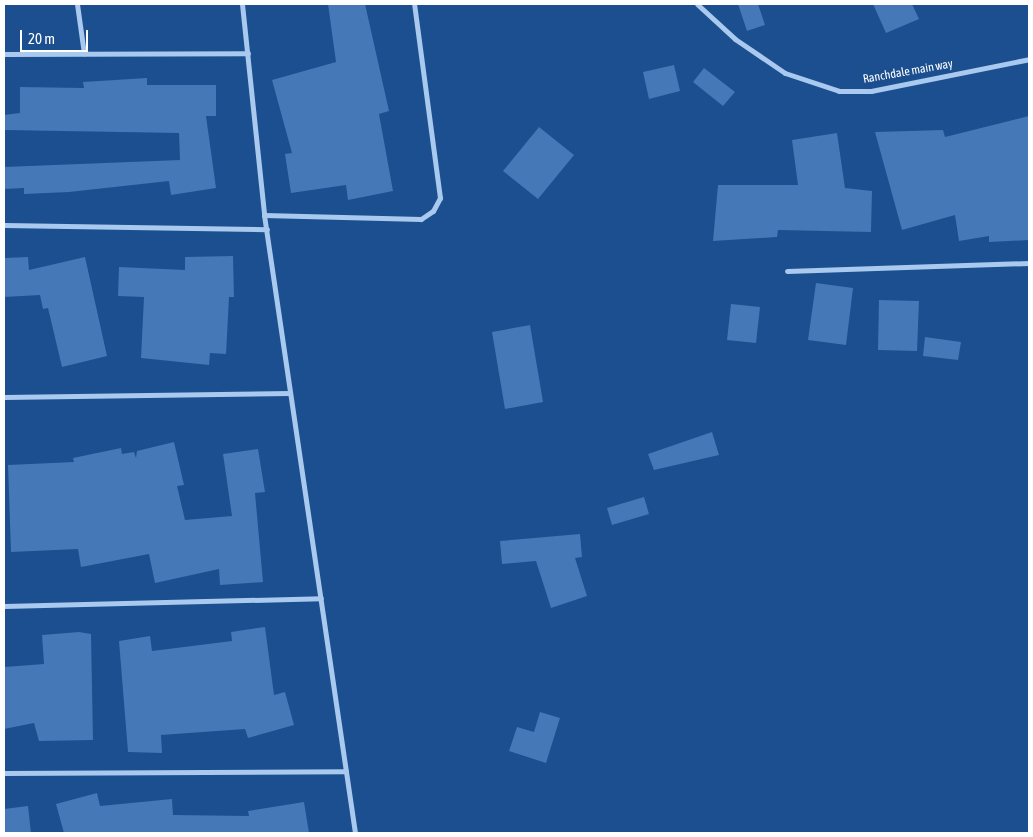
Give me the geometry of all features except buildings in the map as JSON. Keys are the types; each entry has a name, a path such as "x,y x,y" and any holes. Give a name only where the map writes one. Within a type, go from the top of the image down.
{"street":[{"path":"77,4 84,54"},
{"path":"242,4 264,215 355,833"},
{"path":"264,215 421,219 433,211 440,198 414,4"},
{"name":"Ranchdale main way","path":"697,4 735,39 785,73 839,91 871,90 1029,59"},
{"path":"4,54 248,53"},
{"path":"4,225 267,229"},
{"path":"787,271 1029,264"},
{"path":"4,397 290,393"},
{"path":"4,606 321,598"},
{"path":"4,773 346,771"}]}
